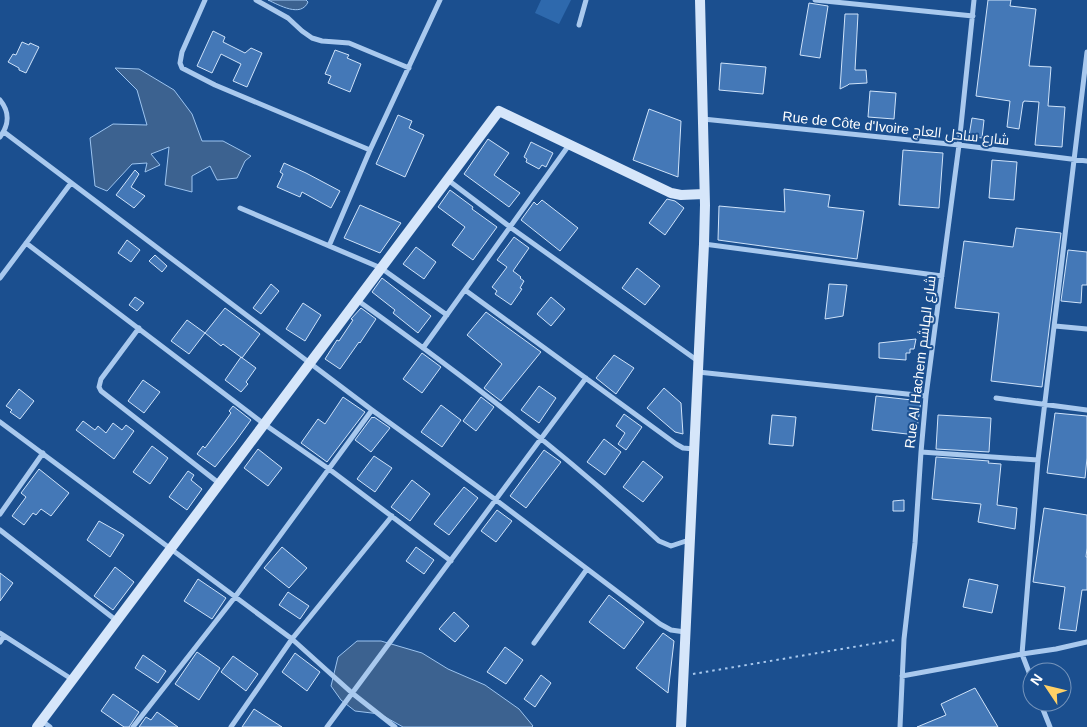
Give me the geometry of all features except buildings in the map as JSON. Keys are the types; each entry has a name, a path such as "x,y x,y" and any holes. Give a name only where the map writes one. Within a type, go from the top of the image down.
{"street":[{"path":"206,0 182,52 180,62 182,68 215,85 370,150"},
{"path":"256,0 288,18 312,38 322,41 349,43 409,68"},
{"path":"330,246 370,150 440,0"},
{"path":"579,25 586,0"},
{"path":"681,727 704,244 700,0"},
{"path":"815,0 973,16"},
{"name":"Rue Al Hachem شارع الهاشم","path":"900,727 904,639 915,543 926,396 959,145 974,0"},
{"path":"1025,662 1022,654 1038,460 1087,52"},
{"path":"0,100 5,107 8,117 2,135 71,183 660,624 670,630 685,632"},
{"path":"43,725 117,621 499,110 671,193 681,195 704,194"},
{"name":"Rue de Côte d'Ivoire شارع ساحل العاج","path":"703,119 959,145 1087,161"},
{"path":"424,348 570,144"},
{"path":"447,180 698,367 926,396"},
{"path":"0,278 71,183"},
{"path":"240,208 381,268 447,315"},
{"path":"26,243 264,424 329,469 451,561"},
{"path":"704,244 942,276"},
{"path":"466,290 676,444 683,448 694,449"},
{"path":"357,300 424,348 541,438 659,541 671,546 690,539"},
{"path":"1054,326 1087,329"},
{"path":"139,328 101,379 99,386 101,391 220,484"},
{"path":"327,727 586,378"},
{"path":"996,398 1087,410"},
{"path":"133,727 234,596 372,410"},
{"path":"0,422 292,640 394,727"},
{"path":"921,452 1038,460"},
{"path":"0,514 43,453"},
{"path":"231,727 292,640 392,516"},
{"path":"0,530 117,621"},
{"path":"534,643 587,569"},
{"path":"0,642 2,635 74,680"},
{"path":"902,676 1087,642"},
{"path":"1044,712 1050,727"}],"path":[{"path":"683,676 904,639"}],"shaded area":[{"path":"268,0 306,0 308,2 305,7 295,10"},
{"path":"541,0 571,0 559,24 535,13"},
{"path":"115,68 139,69 174,90 192,114 202,141 223,141 251,156 245,161 237,178 217,180 210,166 192,176 192,192 165,185 169,147 151,154 160,165 145,172 147,163 132,164 107,191 95,186 90,138 113,124 147,125 137,90"},
{"path":"357,641 381,641 422,653 448,669 485,685 519,709 533,726 403,727 380,714 355,711 341,700 331,686 338,657"}]}
